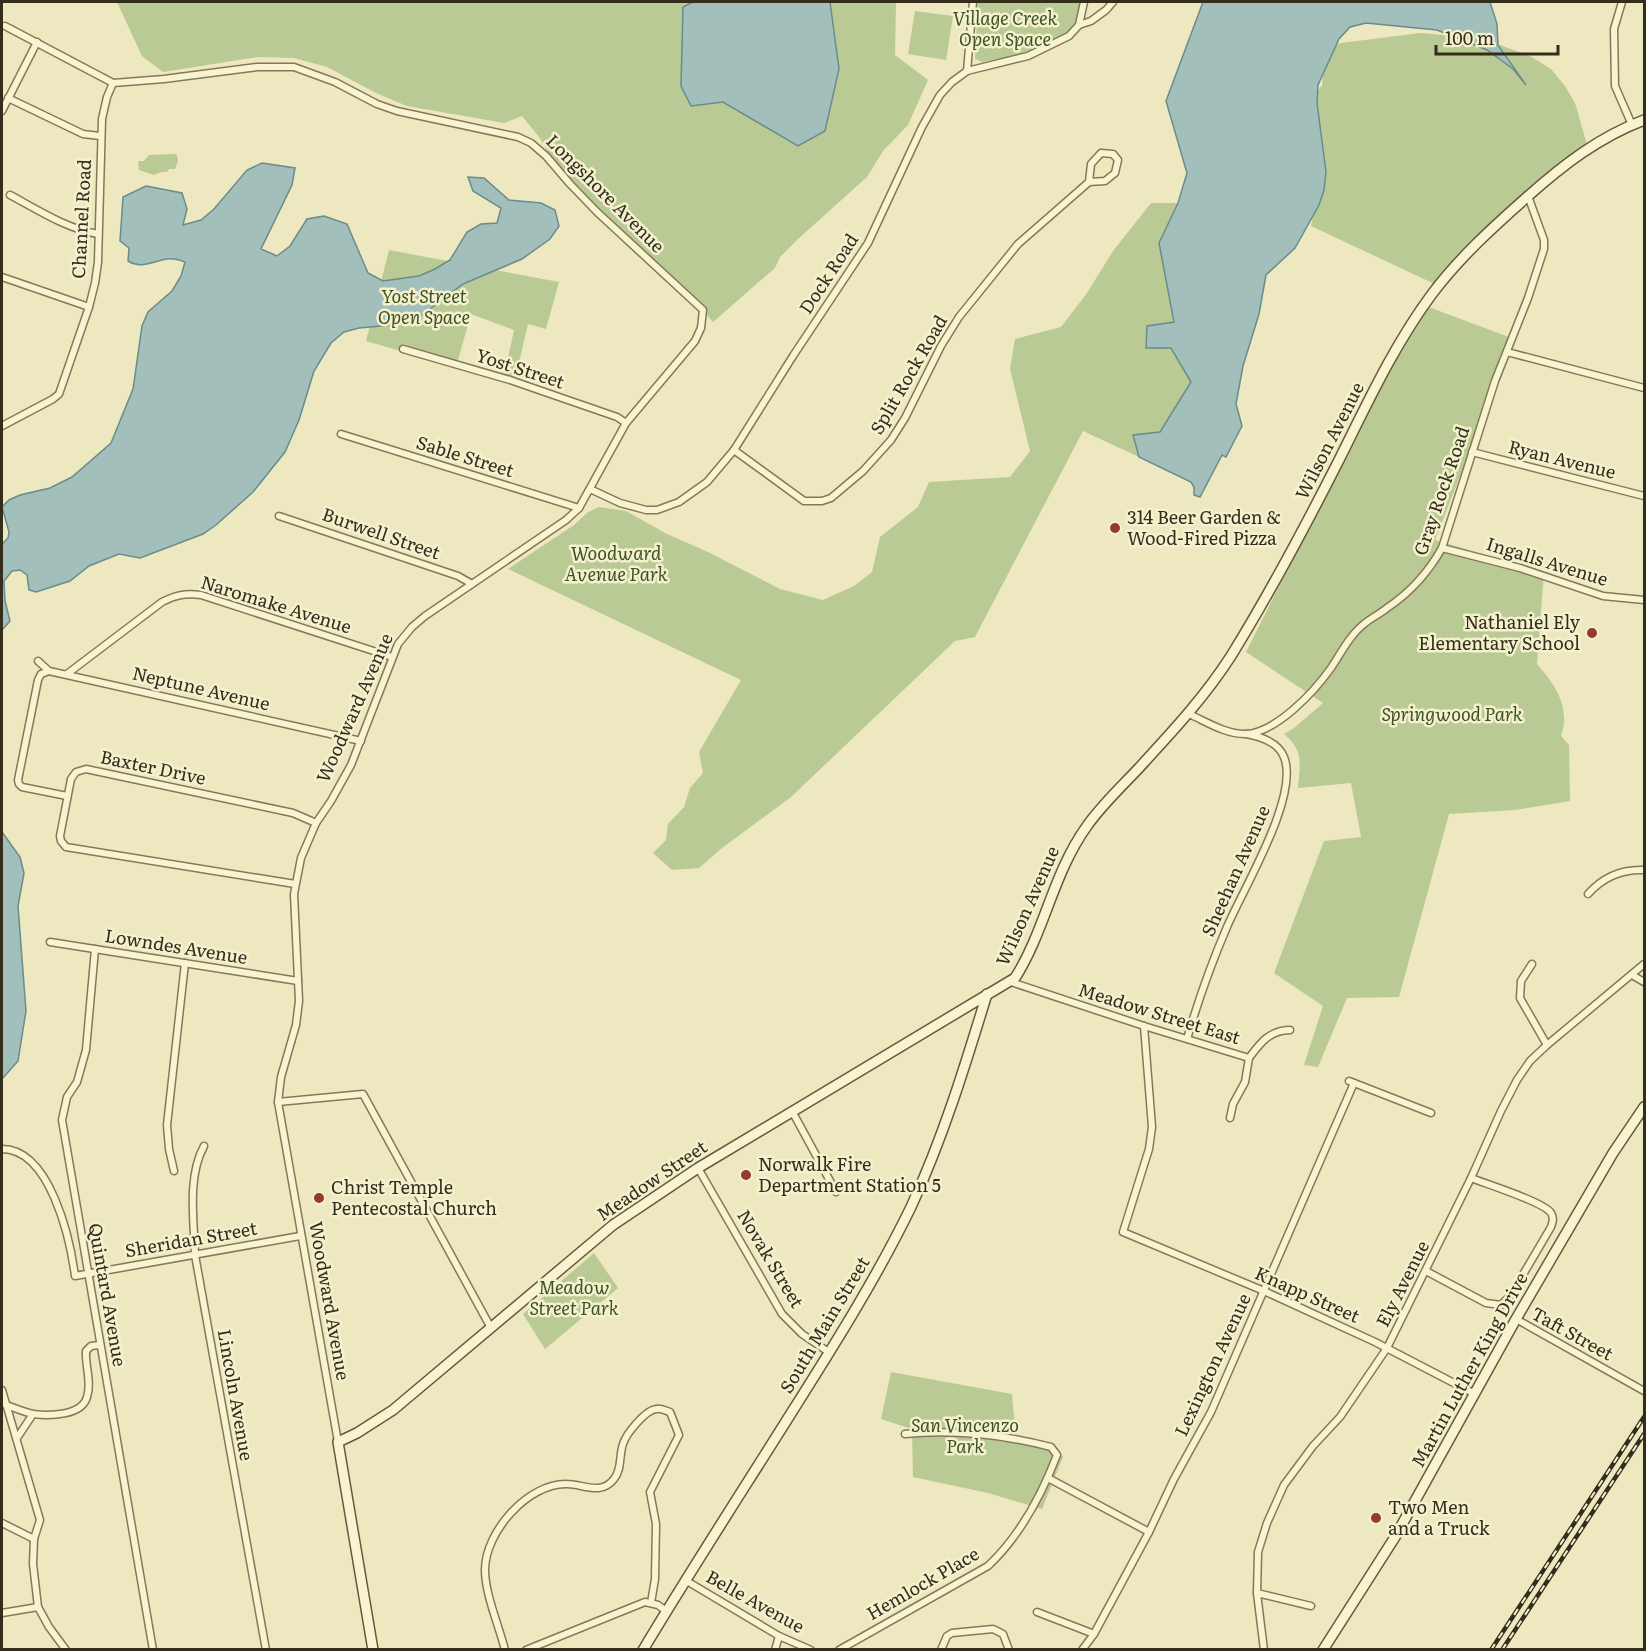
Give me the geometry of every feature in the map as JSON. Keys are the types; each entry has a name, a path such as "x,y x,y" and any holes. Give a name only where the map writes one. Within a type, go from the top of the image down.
{"main road":[{"name":"Wilson Avenue","path":"1011,982 1025,961 1065,861 1078,838 1101,808 1189,714 1232,655 1297,543 1384,373 1437,287 1469,251 1575,156 1632,124 1644,120"},
{"name":"Meadow Street","path":"338,1442 393,1410 613,1225 698,1168 987,994 1011,982"},
{"name":"South Main Street","path":"643,1650 830,1353 878,1272 933,1157 962,1076 987,994"},
{"name":"Martin Luther King Drive","path":"1323,1650 1395,1537 1516,1319 1613,1153 1644,1107"},
{"name":"Woodward Avenue","path":"338,1442 373,1650"}],"street":[{"path":"967,71 973,2"},
{"path":"1079,25 1084,2"},
{"name":"Dock Road","path":"590,489 646,510 664,508 679,502 707,482 734,450 868,243 939,95 967,71 1028,56 1068,36 1079,25 1091,21 1106,10 1113,2"},
{"path":"1622,2 1614,29 1615,86 1632,124"},
{"path":"5,26 113,83"},
{"path":"2,111 37,42"},
{"name":"Longshore Avenue","path":"113,83 164,79 257,66 294,68 335,82 376,104 397,111 518,137 531,142 597,212 703,310 703,319"},
{"name":"Channel Road","path":"2,426 60,395 89,307 98,262 100,136 106,97 113,83"},
{"path":"8,98 83,134 100,136"},
{"name":"Split Rock Road","path":"734,450 797,497 811,502 831,498 863,471 891,440 905,418 941,346 960,317 1018,244 1089,182 1105,181 1115,173 1118,160 1113,154 1101,153 1091,164 1089,182"},
{"path":"10,195 56,220 98,234"},
{"name":"Gray Rock Road","path":"1246,734 1279,720 1301,702 1315,688 1363,624 1418,584 1431,568 1442,548 1495,381 1528,298 1544,249 1544,240 1528,196"},
{"path":"2,278 89,307"},
{"name":"Woodward Avenue","path":"338,1442 278,1102 281,1077 296,1025 299,1001 295,884 301,858 316,823 351,765 398,644 412,627 566,520 579,508 626,423 695,341 703,319"},
{"name":"Yost Street","path":"403,349 510,380 617,417 626,423"},
{"path":"1507,352 1644,388"},
{"name":"Sable Street","path":"341,434 579,508"},
{"name":"Ryan Avenue","path":"1472,452 1644,496"},
{"name":"Burwell Street","path":"279,516 458,576 472,584"},
{"name":"Ingalls Avenue","path":"1442,548 1520,568 1603,596 1644,600"},
{"name":"Naromake Avenue","path":"67,674 162,602 175,595 188,593 201,595 392,657"},
{"path":"38,661 49,671 41,674 38,680 18,780 22,787 67,796"},
{"name":"Neptune Avenue","path":"49,671 361,741"},
{"path":"1189,714 1225,731 1246,734"},
{"name":"Sheehan Avenue","path":"1187,1039 1202,987 1229,922 1264,850 1284,796 1286,769 1284,757 1279,749 1265,738 1246,734"},
{"name":"Baxter Drive","path":"295,884 66,847 60,836 73,775 81,769 86,769 293,813 316,823"},
{"path":"1588,894 1599,882 1631,869 1644,870"},
{"name":"Lowndes Avenue","path":"50,942 298,981"},
{"name":"Quintard Avenue","path":"95,949 86,1050 77,1082 67,1097 62,1119 153,1650"},
{"path":"174,1171 167,1125 185,963"},
{"path":"1532,964 1521,981 1520,998 1547,1045"},
{"name":"Ely Avenue","path":"1264,1650 1257,1593 1258,1552 1267,1523 1284,1485 1312,1446 1340,1417 1387,1348 1472,1178 1501,1111 1530,1061 1644,964"},
{"path":"1632,975 1644,982"},
{"name":"Meadow Street East","path":"1011,982 1249,1058 1262,1041 1269,1036 1281,1030 1290,1030"},
{"name":"Knapp Street","path":"1144,1026 1152,1127 1149,1149 1123,1232 1387,1348 1475,1394"},
{"path":"1230,1118 1233,1104 1245,1082 1249,1058"},
{"name":"Lexington Avenue","path":"1082,1650 1094,1634 1211,1412 1352,1082 1431,1113"},
{"path":"278,1102 363,1094 491,1328"},
{"path":"792,1112 836,1192"},
{"name":"Lincoln Avenue","path":"204,1146 200,1154 193,1201 195,1255 266,1650"},
{"path":"2,1149 16,1151 36,1166 61,1213 70,1244 75,1276 88,1274"},
{"name":"Novak Street","path":"698,1168 782,1314 802,1334 830,1353"},
{"path":"1426,1271 1486,1303 1501,1305 1511,1295 1551,1227 1553,1218 1550,1210 1472,1178"},
{"name":"Sheridan Street","path":"88,1274 300,1236"},
{"name":"Taft Street","path":"1516,1319 1644,1391"},
{"path":"6,1405 33,1414 72,1412 83,1406 88,1396 86,1351 91,1346 100,1345"},
{"path":"2,1390 40,1520 34,1539 33,1564 38,1607 66,1650"},
{"path":"505,1650 485,1568 495,1537 510,1512 531,1496 553,1485 569,1483 592,1488 609,1484 616,1477 623,1445 629,1432 648,1412 658,1409 670,1412 679,1435 650,1492 656,1524 655,1579 651,1603"},
{"path":"17,1438 33,1414"},
{"name":"Hemlock Place","path":"839,1650 988,1566 1014,1537 1048,1478 1057,1455 1051,1447 990,1437 946,1432 905,1434"},
{"path":"1048,1478 1149,1532"},
{"path":"2,1523 34,1539"},
{"name":"Belle Avenue","path":"685,1580 779,1636 811,1650"},
{"path":"1257,1593 1311,1606"},
{"path":"526,1650 645,1602 666,1611"},
{"path":"2,1613 38,1607"},
{"path":"1037,1612 1094,1634"},
{"path":"941,1650 946,1636 952,1633 993,1629 1003,1635 1009,1650"},
{"path":"775,1650 779,1636"}],"green space":[{"path":"117,2 896,2 895,55 928,80 908,125 883,151 867,177 798,239 780,257 775,268 713,322 696,303 596,216 571,190 539,137 522,116 504,123 407,106 376,93 327,67 294,58 258,57 163,72 142,56"},
{"name":"Village Creek Open Space","path":"978,2 1082,2 1075,24 1057,39 1032,50 982,62 975,59"},
{"path":"915,11 953,16 946,60 908,54"},
{"path":"1421,33 1443,35 1479,48 1497,44 1530,56 1551,69 1575,103 1588,148 1544,178 1441,287 1311,226 1316,199 1307,107 1322,85 1325,50 1341,43"},
{"path":"175,154 178,161 175,169 154,175 139,170 138,161 144,161 149,155"},
{"name":"Woodward Avenue Park","path":"1151,203 1178,203 1159,243 1174,322 1146,348 1171,348 1191,382 1160,432 1133,436 1139,457 1083,431 975,637 955,641 791,797 699,868 672,870 653,853 666,840 668,824 684,807 690,788 703,773 699,752 741,680 508,569 574,525 588,512 599,507 626,511 665,533 780,589 823,600 854,586 872,572 880,537 918,507 929,482 1010,477 1030,451 1010,369 1015,339 1061,327 1087,293 1113,251"},
{"name":"Yost Street Open Space","path":"389,250 559,282 546,329 528,324 514,384 503,381 514,330 471,314 456,367 366,341"},
{"name":"Springwood Park","path":"1426,306 1514,339 1435,540 1544,572 1537,664 1555,688 1563,706 1564,726 1561,736 1569,745 1570,801 1515,810 1449,814 1399,997 1347,998 1318,1067 1304,1065 1323,1006 1274,973 1324,841 1361,837 1351,783 1298,788 1300,764 1298,752 1284,734 1323,703 1246,652 1394,357"},
{"name":"Meadow Street Park","path":"594,1253 618,1288 545,1349 523,1314"},
{"name":"San Vincenzo Park","path":"891,1372 1012,1394 1016,1438 1051,1443 1063,1457 1042,1509 988,1493 913,1477 912,1429 881,1419"}],"water":[{"path":"693,2 830,2 839,69 825,131 798,146 723,102 691,106 681,86 683,7"},
{"path":"1203,2 1490,2 1497,24 1498,45 1526,85 1513,69 1487,50 1437,30 1366,23 1350,27 1339,39 1318,85 1317,103 1326,172 1324,190 1319,205 1295,248 1266,275 1259,314 1243,366 1236,404 1242,426 1226,457 1222,455 1200,497 1194,495 1191,482 1139,457 1133,435 1160,432 1191,382 1171,348 1146,348 1147,326 1174,322 1159,243 1178,203 1187,173 1166,101"},
{"path":"262,163 295,168 292,185 261,249 277,256 290,246 307,219 324,216 347,224 368,273 383,281 419,276 435,269 450,260 467,232 481,224 497,223 501,208 473,191 468,177 484,178 509,200 541,203 555,210 559,226 550,239 522,259 463,284 422,315 391,325 344,332 331,343 314,371 299,420 285,452 253,492 203,534 140,558 119,554 89,566 70,581 36,592 29,590 27,575 20,570 12,571 4,581 5,601 10,621 2,630 2,544 8,538 9,532 2,507 9,500 20,495 50,488 72,477 111,443 133,389 142,326 148,312 172,291 181,276 185,262 168,259 142,265 128,261 129,248 120,241 123,197 146,186 182,193 187,209 183,225 201,220 214,209 247,170"},
{"path":"2,832 20,857 24,873 18,906 26,1011 18,1061 2,1079"}],"railway":[{"path":"1491,1650 1644,1417"},
{"path":"1502,1650 1644,1434"}],"place":[{"name":"314 Beer Garden & Wood-Fired Pizza","path":"1115,528"},
{"name":"Nathaniel Ely Elementary School","path":"1592,633"},
{"name":"Norwalk Fire Department Station 5","path":"746,1175"},
{"name":"Christ Temple Pentecostal Church","path":"319,1198"},
{"name":"Two Men and a Truck","path":"1376,1518"}]}
